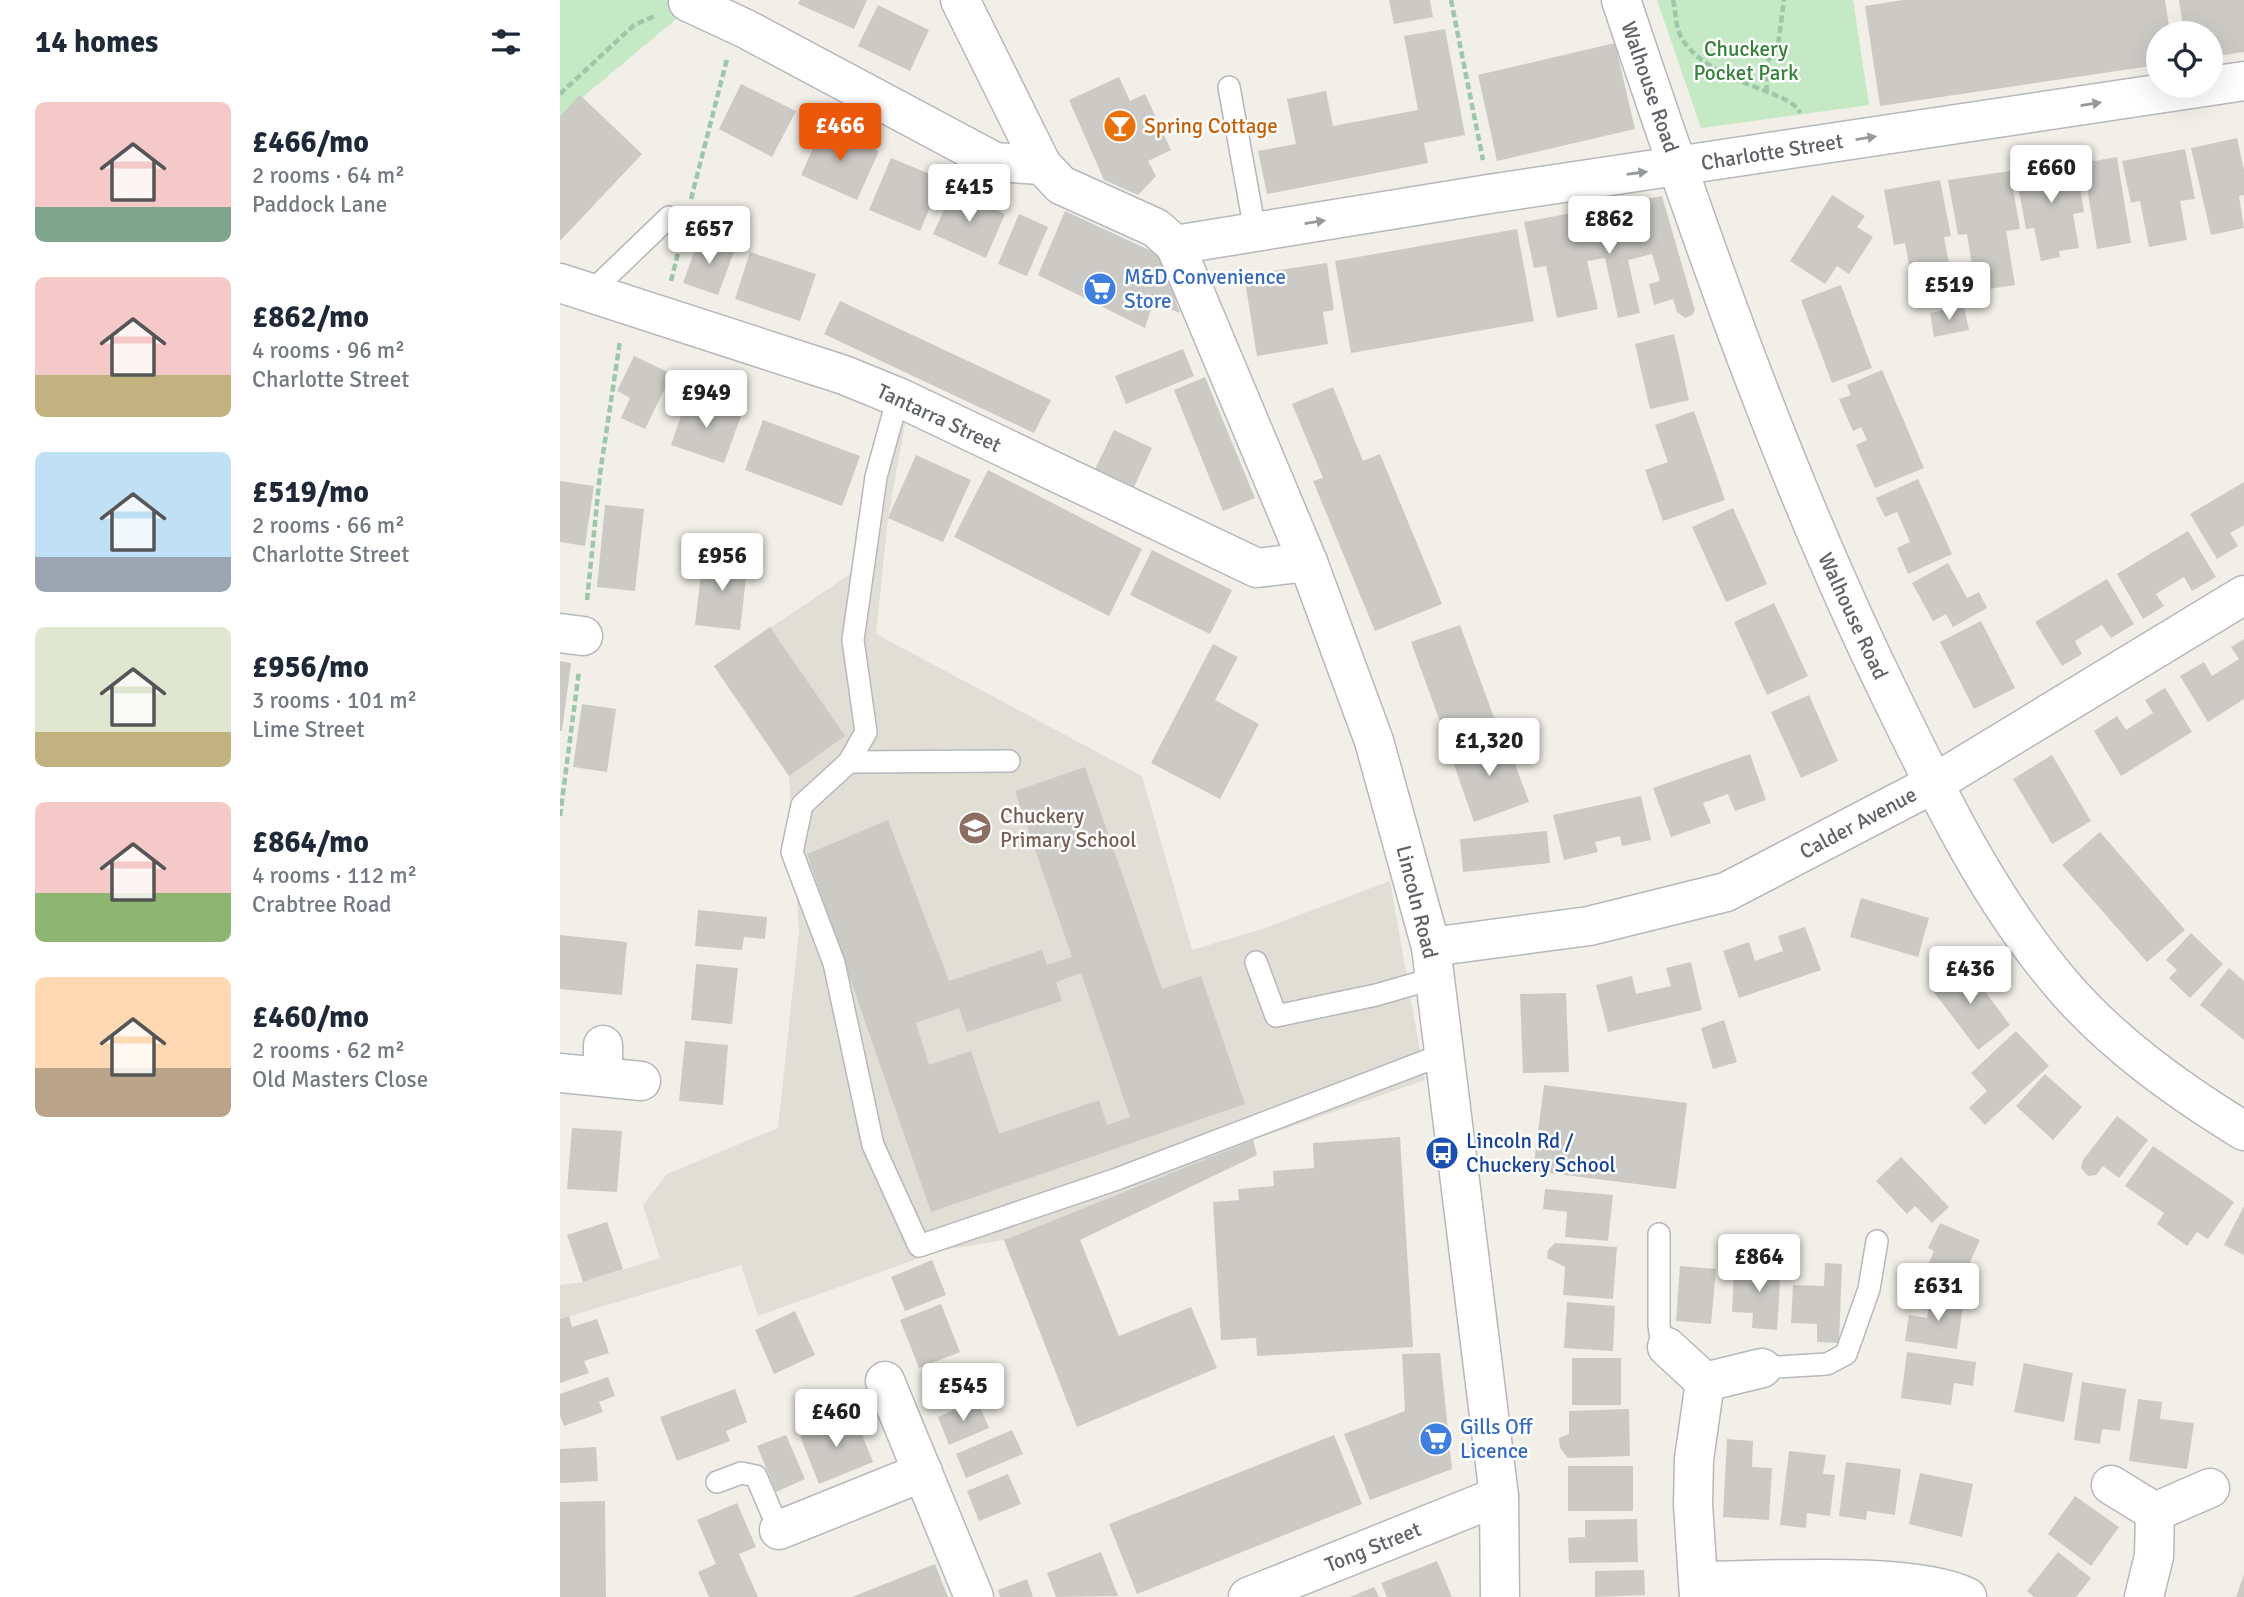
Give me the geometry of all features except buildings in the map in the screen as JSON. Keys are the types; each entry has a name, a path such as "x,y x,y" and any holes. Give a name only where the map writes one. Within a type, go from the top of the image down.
{"street":[{"path":"960,0 1042,165 1061,185 1156,228 1175,244"},
{"name":"Walhouse Road","path":"1621,0 1677,167 1808,519 1933,784 2004,908 2063,986 2091,1015 2168,1080 2244,1131"},
{"path":"688,2 746,18 995,162 1042,165"},
{"name":"Charlotte Street","path":"1175,244 2244,81"},
{"name":"Lincoln Road","path":"1175,244 1308,562 1374,741 1433,962 1499,1496 1500,1597"},
{"name":"Tantarra Street","path":"592,294 844,375 898,397 1256,568 1308,562"},
{"name":"Calder Avenue","path":"1433,962 1726,892 1933,784 2244,595"},
{"path":"560,1073 603,1060 641,1081"},
{"path":"1667,1348 1705,1382"},
{"path":"1705,1382 1762,1368"},
{"path":"885,1381 974,1597"},
{"path":"1705,1382 1694,1459 1693,1504 1699,1589 1900,1583 1949,1588 1967,1597"},
{"path":"779,1530 923,1472"},
{"path":"2111,1485 2155,1512"},
{"path":"2155,1512 2210,1488"},
{"name":"Tong Street","path":"1248,1597 1499,1496"},
{"path":"2144,1597 2154,1556 2155,1512"}],"lane":[{"path":"1229,87 1255,231"},
{"path":"592,294 679,214"},
{"path":"1123,483 898,397 876,477 853,640 866,732 849,762 802,805 792,852 834,963 873,1146 919,1246 1117,1179 1444,1054"},
{"path":"849,762 1009,761"},
{"path":"1256,962 1276,1016 1376,995 1433,962"},
{"path":"1659,1234 1659,1325 1661,1339 1667,1348"},
{"path":"1762,1368 1827,1364 1846,1354 1869,1289 1877,1241"},
{"path":"717,1482 741,1472 756,1476 779,1530"}],"path":[{"path":"1451,0 1489,194"},
{"path":"1673,0 1678,30 1695,54 1712,70 1767,93 1782,95 1800,109 1806,147"},
{"path":"1767,93 1765,66 1782,33 1784,0"},
{"path":"560,94 634,25 688,2"},
{"path":"679,214 746,18"},
{"path":"662,316 682,236"},
{"path":"560,816 572,635 600,474 592,294"}],"shaded area":[{"name":"Chuckery Primary School","path":"883,406 906,418 888,518 876,634 1142,776 1192,950 1262,929 1390,881 1425,1080 1253,1140 1004,1240 939,1251 758,1316 741,1265 560,1319 560,1285 583,1282 660,1258 643,1205 667,1174 778,1128 799,932 789,776 714,666 853,572"}],"green space":[{"path":"560,0 699,0 560,116"},
{"name":"Chuckery Pocket Park","path":"1657,0 1853,0 1869,105 1701,128"}],"place":[{"name":"Spring Cottage","path":"1120,126"},
{"name":"M&D Convenience Store","path":"1100,289"},
{"name":"Chuckery Primary School","path":"975,828"},
{"name":"Lincoln Rd / Chuckery School","path":"1442,1153"},
{"name":"Gills Off Licence","path":"1436,1439"}]}
